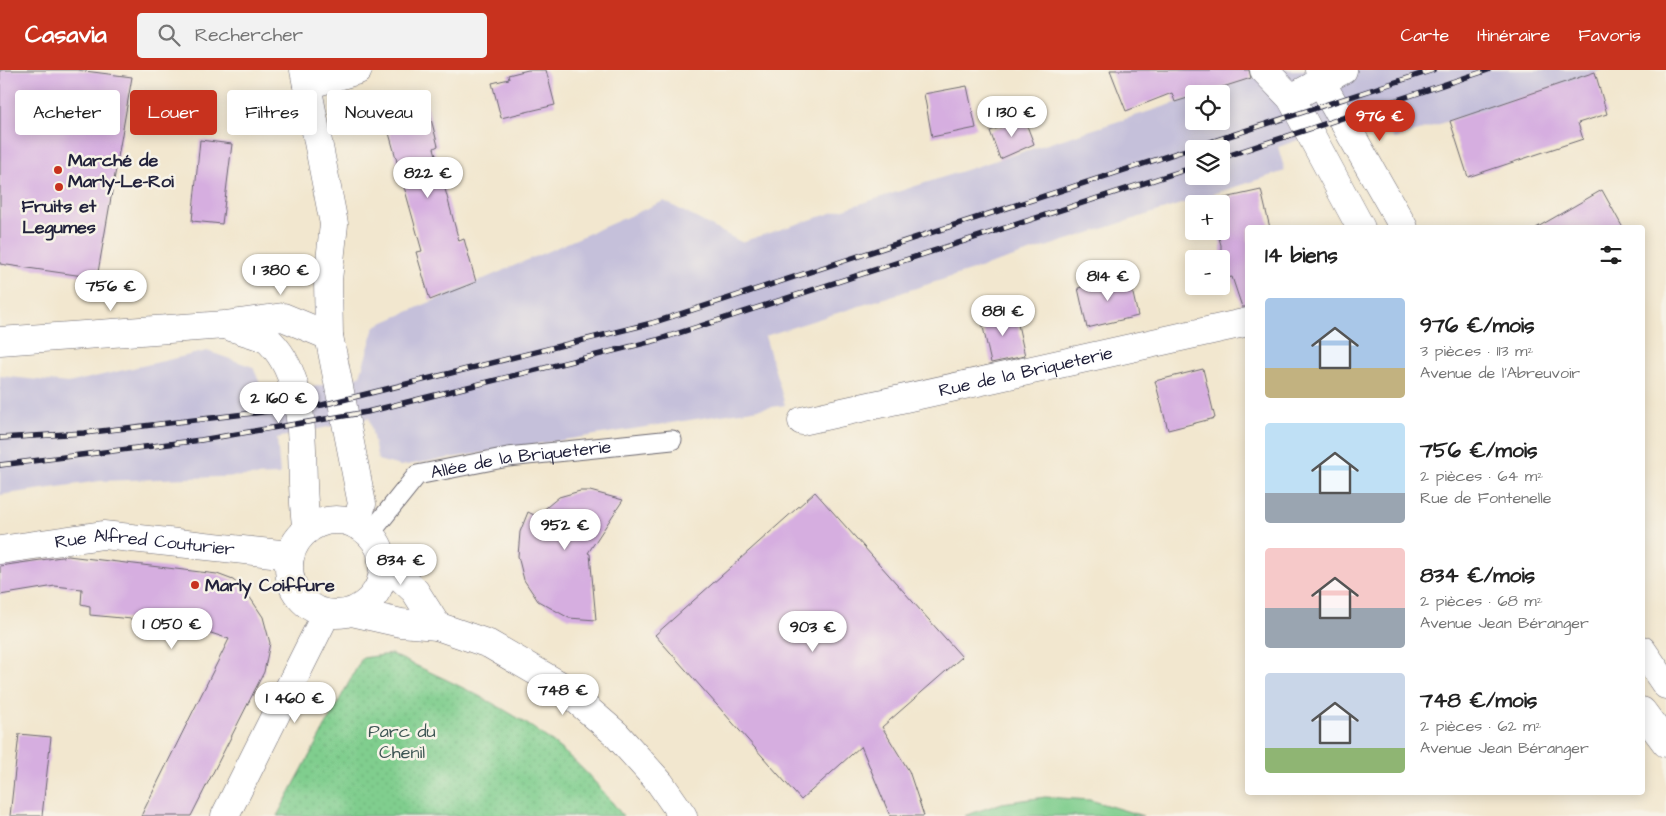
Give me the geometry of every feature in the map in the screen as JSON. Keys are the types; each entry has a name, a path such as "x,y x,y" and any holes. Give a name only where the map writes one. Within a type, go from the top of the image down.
{"street":[{"path":"358,70 305,78 334,224 328,280 329,336 362,504 363,530"},
{"path":"1264,70 1291,98 1360,225"},
{"path":"1291,98 1328,74 1403,225"},
{"path":"0,341 225,325 283,317 329,336"},
{"name":"Rue de la Briqueterie","path":"802,422 1245,323"},
{"path":"225,325 269,340 292,375 302,436 303,506 307,530"},
{"path":"225,816 339,613 366,604 377,591 382,576 382,560 378,546 363,530 331,521 307,530 297,541 290,555 288,570 292,585 300,598 312,608 339,613 401,623 437,626 489,644 558,684 616,734 660,783 683,816"},
{"name":"Rue Alfred Couturier","path":"0,550 103,535 290,555"},
{"path":"382,560 391,571 415,591 437,626"},
{"path":"1645,654 1666,685"},
{"path":"1645,715 1666,743"}],"lane":[{"name":"Allée de la Briqueterie","path":"363,530 417,475 508,457 672,440"}],"shaded area":[{"path":"1277,70 1602,70 1394,139 1378,112 1278,147 1285,171 1209,195 1185,195 1185,203 765,336 785,405 400,466 378,460 369,418 277,438 280,475 100,481 0,495 0,376 68,383 207,351 253,367 266,398 360,376 375,326 664,201 741,242 1185,100 1185,130 1230,130 1230,85"}],"green space":[{"name":"Parc du Chenil","path":"391,654 481,697 544,736 580,766 623,816 277,816 362,658"},
{"path":"1045,797 1090,800 1143,816 964,816 1002,803"}],"building":[{"name":"Marché de Marly-Le-Roi","path":"0,70 77,70 132,77 97,278 0,264"},
{"path":"528,70 546,70 555,105 501,118 492,83 509,79 508,75"},
{"path":"1110,70 1249,70 1251,78 1229,85 1185,85 1185,99 1175,102 1172,93 1126,111"},
{"path":"1595,72 1607,114 1578,123 1583,139 1468,177 1450,121"},
{"path":"967,86 976,128 932,137 924,94"},
{"path":"1024,118 1034,144 1000,159 990,131"},
{"path":"431,119 438,146 434,148 459,241 464,239 476,282 430,300 416,252 422,251 390,135 431,135"},
{"path":"200,140 232,144 222,224 192,221"},
{"path":"1261,190 1269,225 1245,225 1245,307 1242,307 1232,277 1230,277 1230,250 1221,250 1220,240 1230,240 1230,197"},
{"path":"1602,190 1621,225 1541,225"},
{"path":"1129,276 1138,316 1087,328 1078,288"},
{"path":"1015,311 1025,356 991,363 981,318"},
{"path":"1203,369 1215,418 1168,430 1155,381"},
{"path":"580,491 590,491 623,500 588,553 590,554 596,620 569,618 538,601 524,580 518,556 520,532 528,512 536,516 559,497"},
{"path":"815,492 962,657 882,727 909,771 924,816 890,816 861,746 801,800 655,635"},
{"path":"68,556 217,574 233,580 245,590 263,617 270,643 264,672 191,816 141,816 229,639 184,624 90,615 90,606 81,604 82,589 55,586 0,595 0,566"},
{"path":"19,734 51,737 42,816 10,816"}],"railway":[{"path":"0,438 84,433 322,405 652,323 1433,70"},
{"path":"1230,155 1488,70"},
{"path":"0,465 201,440 367,412 657,340 1185,170"}],"place":[{"name":"Marché de Marly-Le-Roi","path":"58,170"},
{"name":"Fruits et Legumes","path":"59,187"},
{"name":"Marly Coiffure","path":"195,585"}]}
